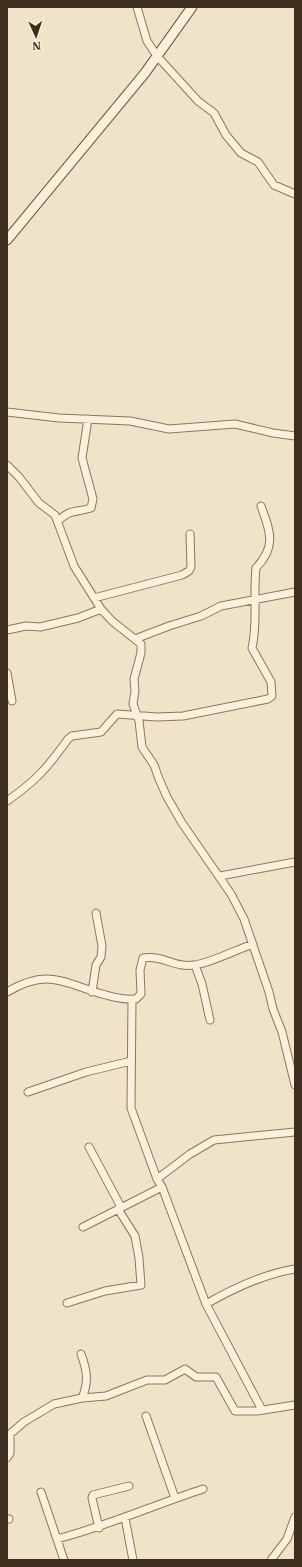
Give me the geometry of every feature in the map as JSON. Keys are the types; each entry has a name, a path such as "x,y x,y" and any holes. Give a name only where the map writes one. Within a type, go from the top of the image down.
{"street":[{"path":"137,7 148,41 157,56 198,100 214,113 226,135 241,153 258,162 274,185 295,194"},
{"path":"7,240 157,56 192,7"},
{"path":"7,412 130,421 169,429 235,424 273,433 295,436"},
{"path":"58,521 65,514 76,510 91,508 92,498 82,458 88,419"},
{"path":"7,465 19,477 39,503 55,515 74,566 101,609 112,621 142,644 134,679 136,691 133,704 137,715 142,747 154,765 167,797 186,829 220,876 244,919 282,1032 295,1085"},
{"path":"7,801 33,782 72,736 101,732 117,714 157,717 183,716 268,699 272,696 271,682 252,648 256,632 254,600 256,568 266,557 271,534 261,506"},
{"path":"94,598 182,575 189,571 191,567 190,534"},
{"path":"135,639 201,616 221,606 295,592"},
{"path":"7,630 26,626 40,627 78,618 101,609"},
{"path":"7,673 12,701"},
{"path":"220,876 295,862"},
{"path":"92,992 96,965 101,957 102,946 96,913"},
{"path":"7,992 17,986 38,980 58,979 92,992 120,999 132,999 139,997 141,994 140,970 143,958 154,956 175,965 195,965 253,944"},
{"path":"195,965 202,984 210,1020"},
{"path":"132,999 131,1108 206,1304 262,1410"},
{"path":"28,1092 86,1072 131,1061"},
{"path":"157,1179 190,1154 214,1140 295,1132"},
{"path":"66,1303 105,1291 141,1285 140,1258 135,1236 89,1147"},
{"path":"83,1227 162,1187"},
{"path":"206,1304 231,1289 273,1273 295,1269"},
{"path":"81,1354 87,1380 82,1398"},
{"path":"7,1458 10,1453 10,1434 54,1404 82,1398 106,1396 147,1380 165,1380 185,1369 196,1377 216,1377 235,1411 262,1410 295,1405"},
{"path":"146,1416 176,1498"},
{"path":"99,1528 92,1498 93,1495 129,1486"},
{"path":"57,1539 99,1528 203,1488"},
{"path":"41,1492 64,1560"},
{"path":"125,1518 133,1560"},
{"path":"271,1560 288,1539 295,1519"}]}
